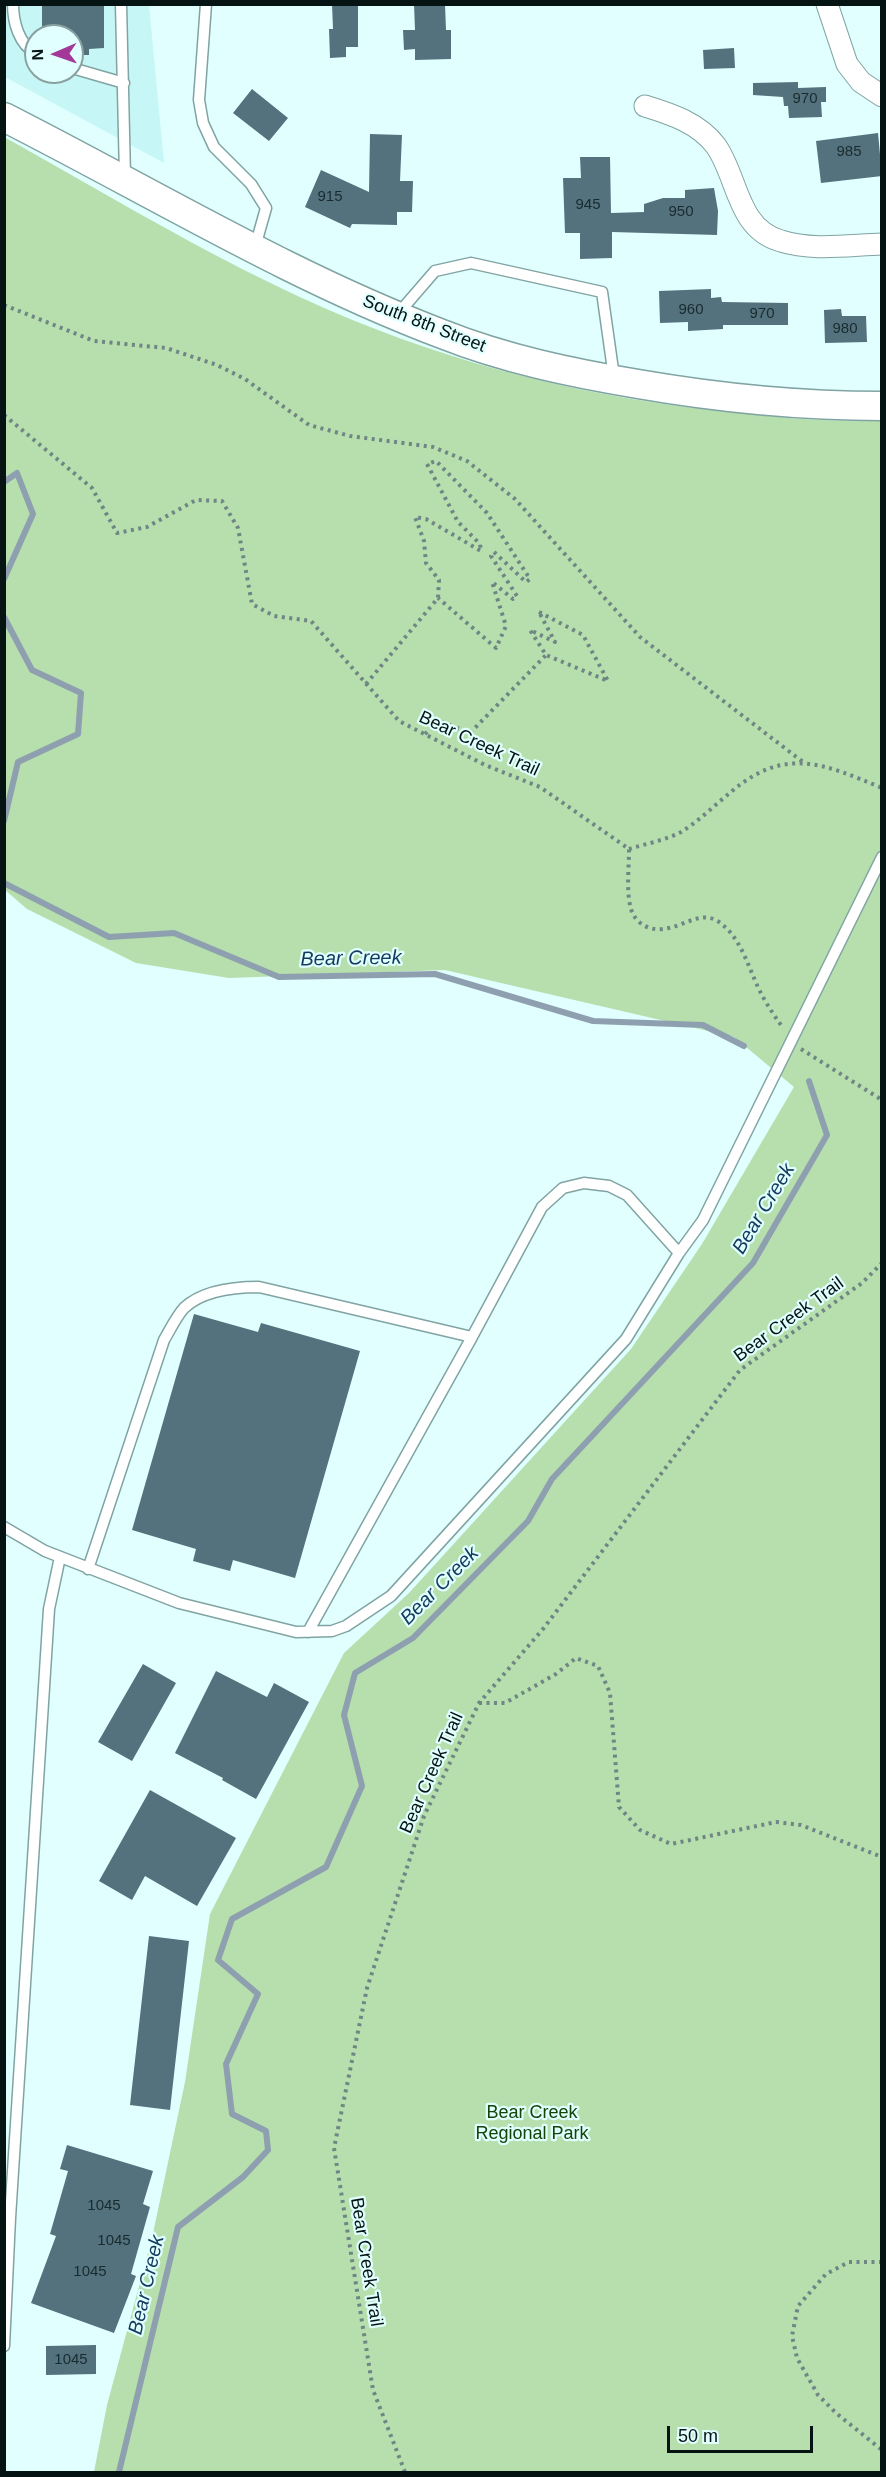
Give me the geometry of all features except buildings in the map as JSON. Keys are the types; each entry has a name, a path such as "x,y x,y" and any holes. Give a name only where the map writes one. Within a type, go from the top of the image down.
{"main road":[{"name":"South 8th Street","path":"4,117 254,250 444,335 526,362 724,398 800,404 882,405"}],"street":[{"path":"827,4 847,64 861,82 882,96"},
{"path":"645,106 674,115 699,130 716,146 746,213 760,229 778,241 800,246 882,244"}],"lane":[{"path":"13,4 17,32 24,41"},
{"path":"121,4 125,180"},
{"path":"206,4 199,100 204,123 214,147 251,184 266,208 254,250"},
{"path":"84,71 124,83"},
{"path":"396,315 435,271 471,263 602,292 615,380"},
{"path":"4,1527 45,1551 179,1603 296,1632 332,1631 346,1626 391,1596 626,1339 702,1220 882,857"},
{"path":"308,1632 542,1208 563,1188 584,1183 609,1186 627,1195 679,1253"},
{"path":"88,1569 164,1340 183,1309 201,1296 236,1287 259,1287 472,1337"},
{"path":"4,2346 10,2218 49,1609 60,1557"}],"path":[{"path":"4,304 94,341 166,348 217,365 246,379 309,425 350,436 432,447 467,461 515,499 640,637 803,762"},
{"name":"Bear Creek Trail","path":"4,415 92,488 117,533 147,527 196,500 222,501 238,528 252,604 274,616 311,621 399,721 485,765 540,787 629,849"},
{"path":"366,684 438,598 439,580 426,564 424,541 415,518 426,519 481,551 480,544 458,522 427,464 436,461 487,513 530,579 526,582 495,552 491,556 517,596 513,599 492,582 506,626 496,648 438,598"},
{"path":"539,612 583,635 608,681 577,668 546,655 530,630 555,642 539,612"},
{"path":"425,734 439,721 470,733 546,655"},
{"path":"882,788 843,771 803,762 775,765 742,782 681,832 629,849 630,907 635,919 642,924 663,929 694,918 710,917 723,924 736,939 763,997 792,1042 882,1100"},
{"name":"Bear Creek Trail","path":"405,2472 373,2390 334,2148 371,1977 424,1816 479,1703 543,1629 740,1370 862,1283 882,1263"},
{"path":"479,1703 505,1703 556,1674 576,1658 598,1666 610,1693 619,1807 640,1830 671,1844 776,1822 801,1826 882,1857"},
{"path":"882,2262 849,2262 826,2274 798,2306 792,2336 797,2358 818,2395 882,2450"}],"shaded area":[{"path":"4,5 149,5 164,163 5,77"}],"green space":[{"name":"Bear Creek Regional Park","path":"4,137 189,241 264,280 351,319 452,356 555,384 660,403 797,419 839,421 881,419 881,2472 94,2472 107,2405 152,2238 185,2082 210,1914 344,1653 409,1593 631,1349 702,1244 794,1087 734,1037 445,970 229,978 136,963 27,909 5,890"}],"waterway":[{"name":"Bear Creek","path":"4,482 17,473 33,514 4,579"},
{"name":"Bear Creek","path":"4,617 32,670 81,693 78,734 18,762 4,821"},
{"name":"Bear Creek","path":"4,883 109,937 174,933 279,977 435,974 593,1021 703,1025 744,1046"},
{"name":"Bear Creek","path":"119,2472 178,2227 243,2177 268,2150 266,2131 232,2114 226,2064 258,1994 218,1960 232,1919 326,1867 362,1786 344,1715 355,1673 413,1638 528,1521 552,1479 753,1263 827,1135 809,1081"}]}
